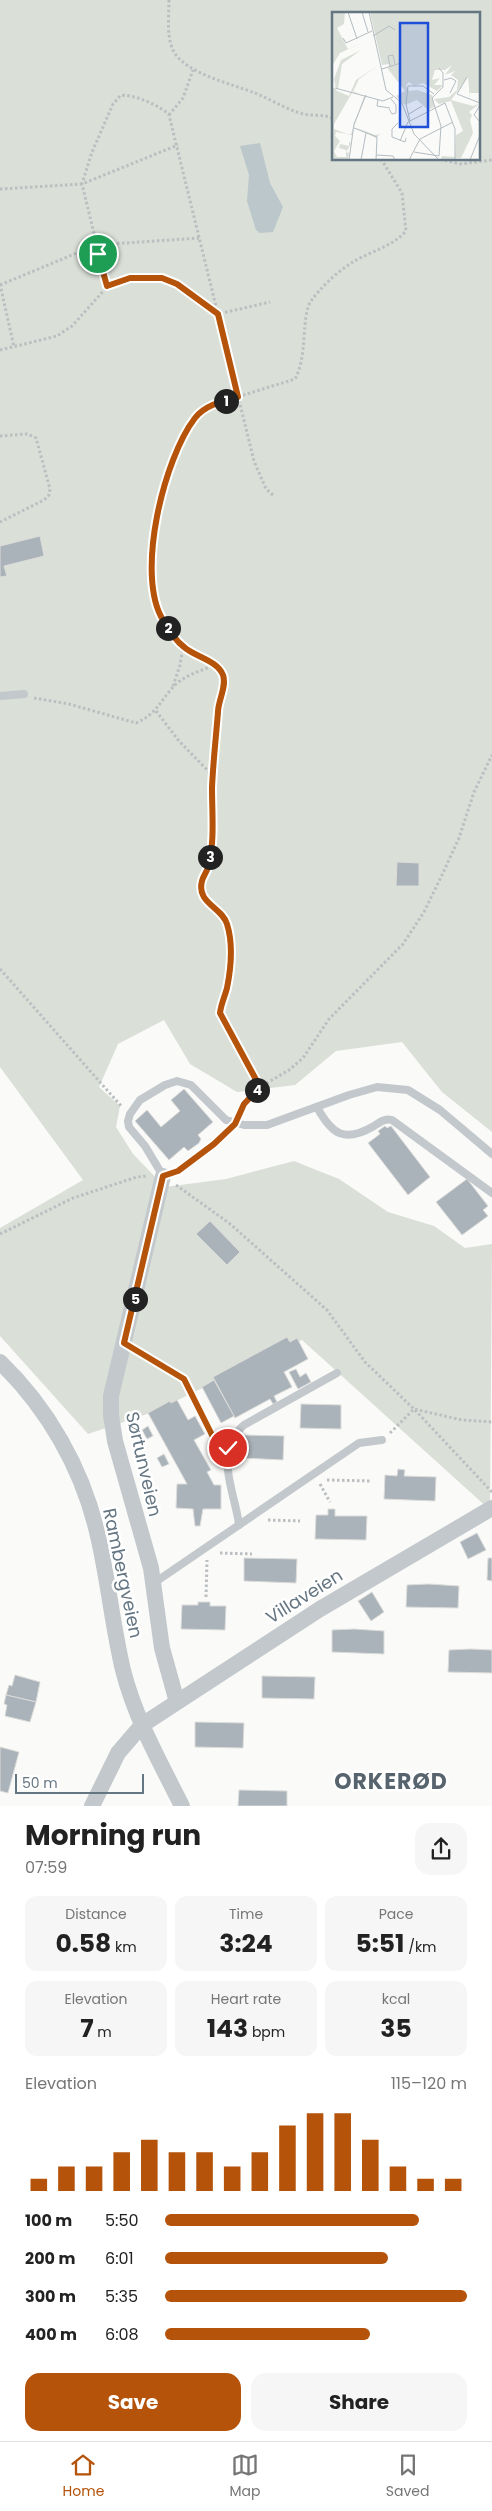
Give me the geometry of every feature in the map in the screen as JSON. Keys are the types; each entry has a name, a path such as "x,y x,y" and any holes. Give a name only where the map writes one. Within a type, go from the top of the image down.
{"street":[{"name":"Sørtunveien","path":"163,1176 111,1396 111,1415 125,1479 154,1582 162,1648 177,1702"},
{"name":"Rambergveien","path":"0,1362 33,1399 66,1448 83,1487 97,1531 124,1672 142,1725 182,1806"},
{"name":"Villaveien","path":"92,1806 118,1753 142,1725 320,1609 492,1508"}],"lane":[{"path":"0,696 24,694"},
{"path":"163,1176 145,1146 129,1127 130,1114 148,1094 177,1081 190,1085 226,1120 235,1124 267,1125 376,1087 408,1090 440,1110 492,1154"},
{"path":"317,1107 326,1125 345,1135 358,1134 386,1119 392,1120 492,1193"},
{"path":"238,1525 227,1467 228,1448 233,1435 244,1425 337,1373"},
{"path":"189,1388 213,1437 228,1448"},
{"path":"154,1582 359,1443 382,1440"}],"path":[{"path":"169,0 169,39 175,53 193,70 257,94 290,110 310,116 332,119"},
{"path":"169,115 183,98 193,70"},
{"path":"107,286 82,184 92,152 114,104 120,96 128,95 164,110 169,115 178,145 238,397 260,477 266,489 273,495"},
{"path":"0,189 82,184 178,145"},
{"path":"260,1087 220,1013 230,968 229,930 225,917 205,901 202,890 202,881 208,869 212,837 213,777 218,704 223,687 223,676 215,665 183,647 162,620 156,606 152,570 157,509 170,467 195,418 218,403 295,379 302,360 309,303 323,286 352,263 397,241 406,231 402,193 382,160"},
{"path":"444,160 460,164 492,160"},
{"path":"14,347 0,285 96,245 199,238"},
{"path":"0,350 44,340 64,332 107,286 130,278 162,278 177,284 218,314 270,302"},
{"path":"0,436 27,434 36,438 50,494 44,500 0,522"},
{"path":"24,694 136,723 156,711 173,687 183,647"},
{"path":"173,687 188,676 215,665"},
{"path":"156,711 179,741 213,777"},
{"path":"0,1234 73,1198 136,1177 163,1176 178,1171 214,1144 235,1124 244,1104 260,1087 289,1070 303,1058 328,1019 404,944 424,912 459,838 474,792 492,755"},
{"path":"0,969 29,999 97,1081 130,1114"},
{"path":"163,1176 229,1223 327,1310 364,1362 414,1409 492,1492"},
{"path":"124,1343 184,1379 189,1388"},
{"path":"414,1409 462,1420 492,1422"},
{"path":"382,1440 414,1409"},
{"path":"330,1502 317,1479 371,1481"},
{"path":"247,1520 300,1521"},
{"path":"205,1549 212,1552 252,1554"},
{"path":"205,1549 207,1558 206,1597"}],"shaded area":[{"path":"0,0 492,0 492,1132 442,1092 402,1042 336,1051 295,1085 237,1092 190,1064 164,1020 118,1044 99,1087 120,1106 116,1127 133,1154 165,1187 226,1179 294,1161 339,1179 388,1212 434,1226 465,1248 492,1244 490,1510 302,1340 153,1412 88,1434 0,1336 0,1228 83,1180 0,1067"},
{"path":"260,143 270,183 283,207 273,232 260,233 256,230 247,201 249,175 240,146"}],"building":[{"path":"40,536 44,556 4,566 7,576 0,577 0,546"},
{"path":"397,862 419,863 419,886 396,886"},
{"path":"184,1089 213,1122 198,1135 201,1139 199,1143 188,1151 184,1147 169,1160 135,1121 147,1110 161,1127 180,1111 171,1100"},
{"path":"385,1126 387,1128 391,1126 430,1177 408,1195 368,1143 380,1134 378,1131"},
{"path":"467,1179 488,1206 483,1210 488,1216 462,1235 436,1202"},
{"path":"210,1221 240,1252 227,1265 196,1234"},
{"path":"287,1337 290,1342 297,1338 308,1359 284,1372 292,1387 274,1396 277,1402 273,1404 270,1399 235,1418 213,1377"},
{"path":"296,1369 300,1377 306,1373 311,1382 298,1389 289,1372"},
{"path":"214,1380 234,1416 221,1423 202,1387"},
{"path":"177,1400 188,1420 195,1416 205,1434 194,1440 211,1470 207,1472 214,1485 221,1485 221,1509 203,1509 200,1526 195,1526 193,1509 176,1508 177,1484 187,1484 148,1413 170,1401 171,1403"},
{"path":"301,1404 341,1405 341,1429 300,1428"},
{"path":"148,1426 153,1436 147,1439 142,1430"},
{"path":"243,1435 284,1436 283,1460 243,1458"},
{"path":"164,1454 169,1464 162,1467 157,1458"},
{"path":"398,1469 405,1470 404,1476 436,1477 435,1501 384,1499 385,1475 397,1476"},
{"path":"328,1509 335,1509 335,1516 367,1516 366,1540 315,1539 316,1515 328,1515"},
{"path":"477,1533 486,1550 468,1559 460,1542"},
{"path":"244,1558 297,1559 296,1583 244,1581"},
{"path":"488,1558 492,1558 492,1581 487,1580"},
{"path":"407,1585 459,1586 458,1608 406,1607"},
{"path":"372,1592 384,1612 371,1621 358,1601"},
{"path":"198,1602 210,1602 210,1606 226,1606 225,1630 181,1629 182,1605 198,1605"},
{"path":"332,1630 384,1631 384,1654 332,1652"},
{"path":"449,1650 492,1650 492,1673 448,1672"},
{"path":"15,1675 40,1682 36,1702 6,1695 9,1685 12,1686"},
{"path":"262,1676 315,1677 314,1699 262,1698"},
{"path":"6,1695 36,1702 30,1722 5,1716 7,1705 4,1704"},
{"path":"195,1722 244,1723 243,1748 195,1747"},
{"path":"0,1747 19,1752 8,1793 0,1791"},
{"path":"239,1790 287,1791 287,1806 238,1806"}],"district":[{"name":"ORKERØD","path":"391,1781"}],"route":[{"path":"98,254 107,286 130,278 150,276 162,278 177,284 198,297 218,314 238,397 218,403 203,411 195,418 188,430 168,474 157,509 152,570 156,606 162,620 183,647 215,665 223,676 223,687 218,704 212,784 210,858 208,869 202,881 202,890 205,901 225,917 229,930 230,968 227,989 220,1013 248,1061 260,1087 244,1104 235,1124 214,1144 178,1171 163,1176 124,1343 157,1361 184,1379 213,1437 228,1448"}]}
